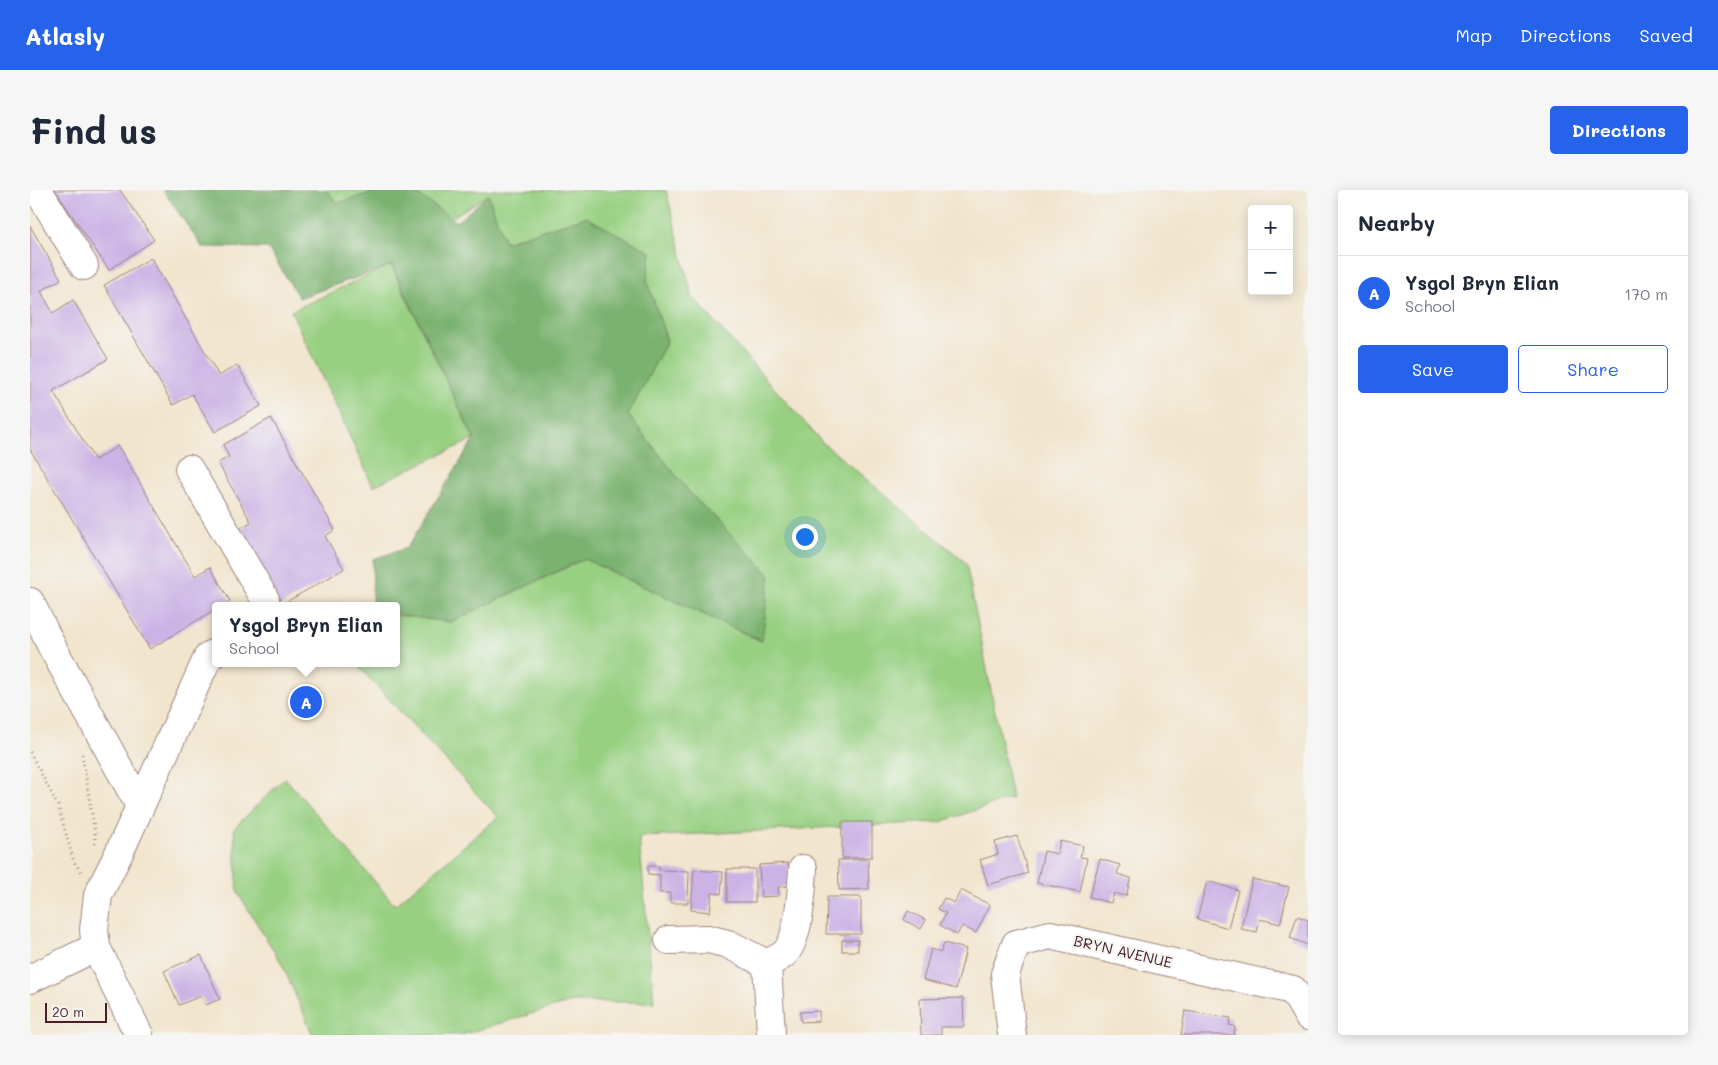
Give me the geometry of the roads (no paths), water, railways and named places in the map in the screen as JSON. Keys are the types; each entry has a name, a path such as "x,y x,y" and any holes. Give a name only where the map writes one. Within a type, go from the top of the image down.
{"street":[{"path":"38,190 84,266"},
{"path":"188,469 265,602"},
{"path":"30,602 52,646 140,806"},
{"path":"139,1035 96,947 94,930 98,894 208,657 212,654"},
{"path":"771,1035 776,958 795,931 800,908 803,869"},
{"name":"BRYN AVENUE","path":"1012,1035 1005,974 1016,944 1050,935 1292,990 1308,1016"},
{"path":"669,940 715,940 776,958"},
{"path":"30,979 96,947"}],"place":[{"name":"Ysgol Bryn Elian","path":"306,702"}]}
